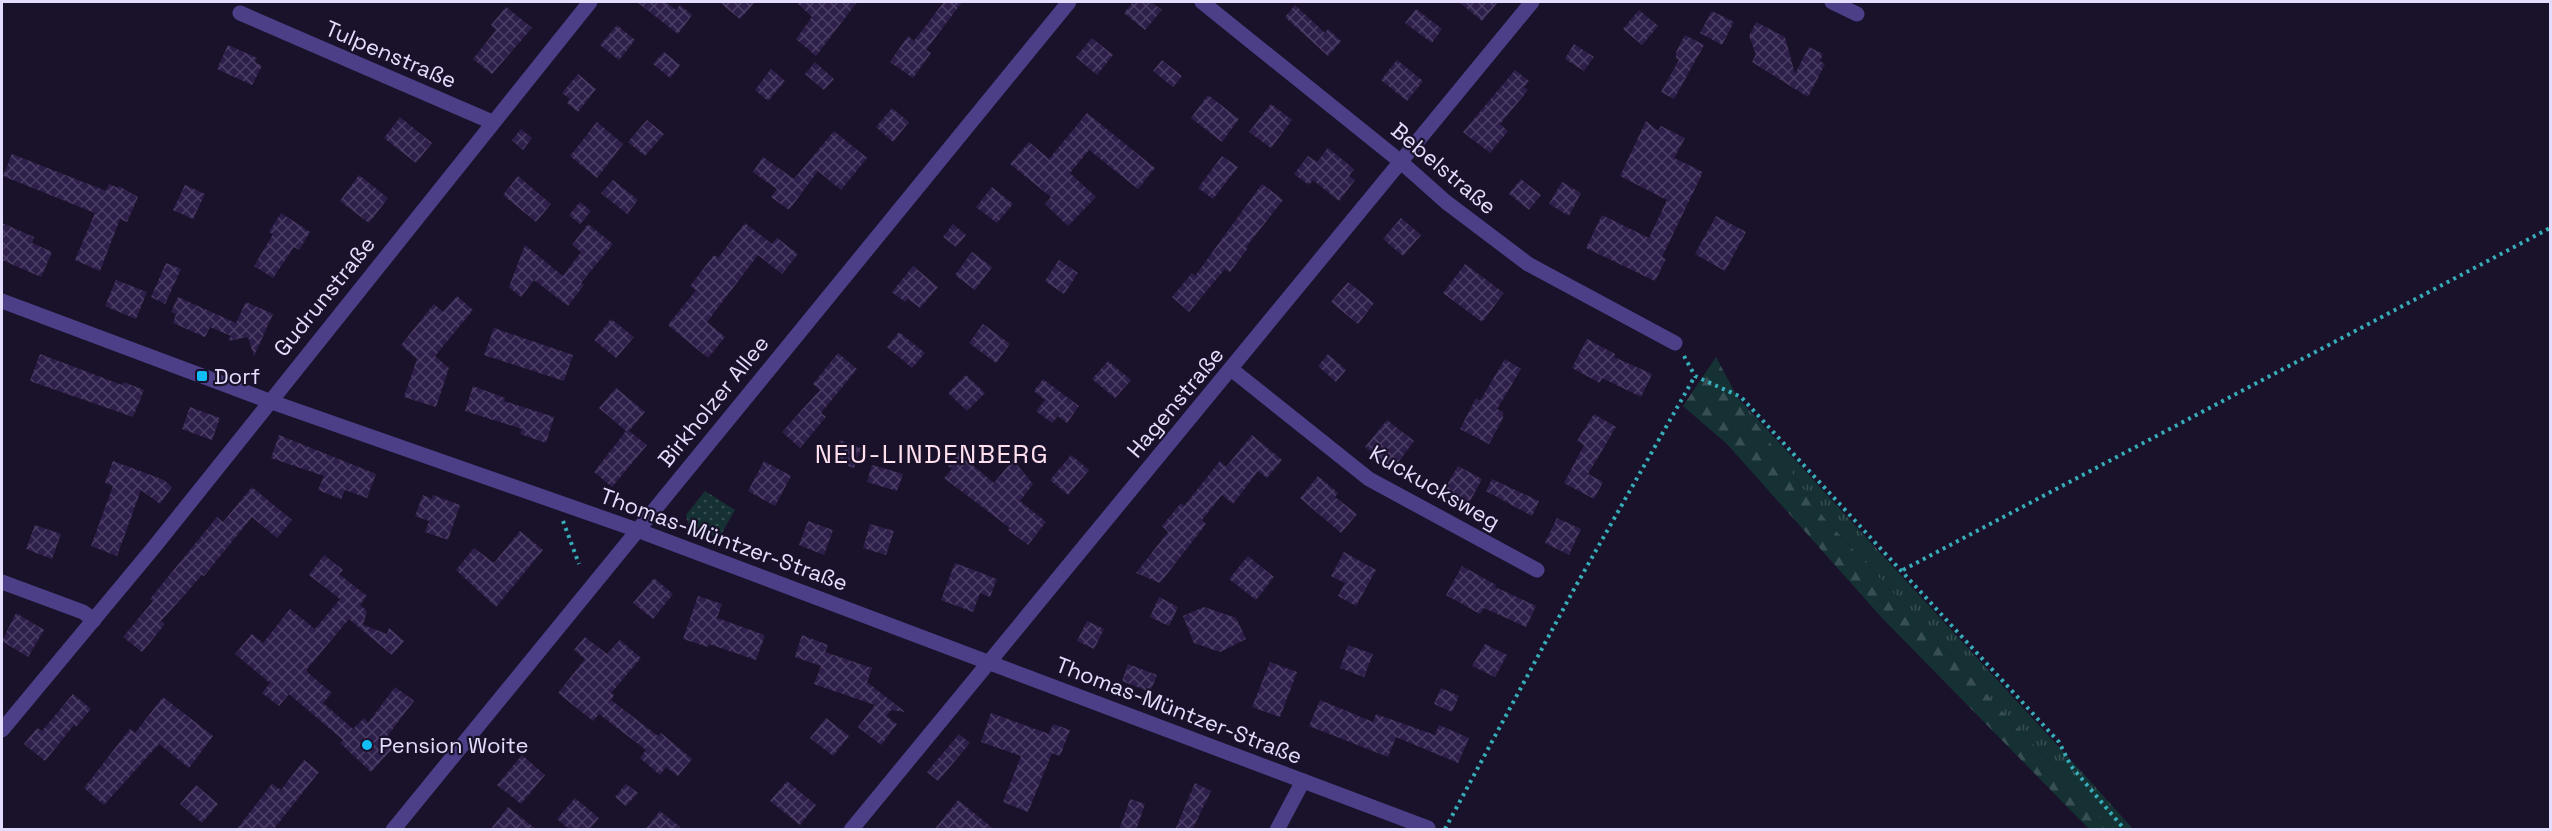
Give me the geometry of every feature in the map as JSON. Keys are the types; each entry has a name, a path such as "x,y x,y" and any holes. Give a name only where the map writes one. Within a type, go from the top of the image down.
{"street":[{"name":"Gudrunstraße","path":"2,730 94,620 590,2"},
{"name":"Birkholzer Allee","path":"393,830 1069,2"},
{"name":"Bebelstraße","path":"1202,2 1401,162 1446,202 1528,264 1675,343"},
{"name":"Hagenstraße","path":"851,830 1532,2"},
{"path":"1832,2 1857,14"},
{"name":"Tulpenstraße","path":"240,13 492,122"},
{"name":"Thomas-Müntzer-Straße","path":"2,301 269,401 637,530 1428,828"},
{"name":"Kuckucksweg","path":"1231,369 1369,479 1537,570"},
{"path":"2,582 83,612 94,620"},
{"path":"1277,830 1303,781"}],"path":[{"path":"1903,570 2550,228"},
{"path":"1675,343 1695,376 1741,397 1903,570 2059,742 2071,766 2125,830"},
{"path":"1445,830 1573,591 1695,376"},
{"path":"561,515 579,564"}],"green space":[{"path":"1716,357 1738,398 1825,519 2111,829 2089,829 1883,619 1727,444 1683,406"},
{"path":"1738,398 2133,829 2111,829 1825,519"},
{"path":"705,491 735,510 719,538 689,526 686,515"}],"building":[{"path":"637,2 665,2 676,10 680,5 692,15 678,34"},
{"path":"719,2 755,2 740,19"},
{"path":"796,2 857,2 816,56 796,39 812,17"},
{"path":"944,2 962,2 926,50 931,53 913,78 890,62 908,36 914,41"},
{"path":"1133,2 1151,2 1162,10 1145,30 1124,13"},
{"path":"1459,2 1498,2 1482,21"},
{"path":"1295,5 1325,33 1328,29 1341,41 1328,56 1285,17"},
{"path":"506,7 532,28 492,74 473,59 496,30 491,25"},
{"path":"1416,9 1442,29 1432,43 1405,23"},
{"path":"1639,10 1658,26 1642,45 1623,29"},
{"path":"1712,11 1734,22 1722,45 1700,33"},
{"path":"1756,22 1785,37 1795,74 1809,47 1823,54 1820,61 1825,64 1808,97 1752,62 1756,54 1749,36"},
{"path":"617,25 635,40 619,60 600,45"},
{"path":"1685,35 1704,45 1674,99 1661,92 1679,60 1676,58 1676,52"},
{"path":"1092,38 1113,55 1097,75 1076,57"},
{"path":"1574,44 1594,57 1584,71 1565,59"},
{"path":"228,45 257,58 255,62 262,66 252,85 217,69"},
{"path":"664,52 680,65 670,78 653,64"},
{"path":"1162,60 1182,76 1173,87 1153,71"},
{"path":"1397,60 1423,81 1407,101 1381,80"},
{"path":"815,62 834,79 824,90 805,74"},
{"path":"771,69 785,81 768,101 755,90"},
{"path":"1515,70 1529,81 1524,87 1528,90 1500,124 1508,131 1490,153 1463,132"},
{"path":"578,74 596,89 578,112 567,103 570,99 562,93"},
{"path":"1208,95 1239,119 1222,142 1191,118"},
{"path":"1271,104 1292,120 1271,148 1249,132"},
{"path":"892,108 909,122 893,142 876,127"},
{"path":"1087,113 1155,168 1138,189 1089,150 1070,173 1096,197 1068,226 1045,204 1051,197 1010,164 1029,142 1049,159"},
{"path":"400,117 432,143 416,163 384,138"},
{"path":"647,120 664,134 645,156 628,142"},
{"path":"1646,121 1658,131 1661,126 1685,138 1674,158 1703,172 1662,257 1666,259 1655,281 1586,248 1602,215 1649,238 1667,200 1620,176"},
{"path":"597,122 623,144 597,178 570,156"},
{"path":"521,129 532,138 523,150 512,140"},
{"path":"834,131 867,158 841,190 818,171 789,210 771,197 777,189 753,172 763,157 794,179"},
{"path":"1328,148 1354,169 1349,176 1355,180 1339,201 1313,180 1309,185 1294,174 1308,156 1317,162"},
{"path":"12,154 106,191 109,184 118,188 119,186 138,197 127,222 120,219 100,271 75,260 95,213 3,176"},
{"path":"1222,156 1238,167 1213,199 1198,188"},
{"path":"359,175 388,198 369,223 340,201"},
{"path":"518,176 551,204 536,222 503,195"},
{"path":"1521,179 1541,195 1529,210 1509,194"},
{"path":"613,180 638,200 627,214 601,193"},
{"path":"1562,182 1581,193 1569,216 1549,204"},
{"path":"1262,184 1283,200 1246,247 1248,248 1230,272 1225,269 1189,312 1172,297 1192,273 1195,276"},
{"path":"185,185 205,194 193,219 173,210"},
{"path":"992,187 1013,204 997,223 976,207"},
{"path":"580,202 591,211 580,224 569,215"},
{"path":"281,213 310,232 299,250 294,247 273,278 254,266 273,234 269,232"},
{"path":"1716,216 1746,232 1725,271 1695,254"},
{"path":"1401,218 1421,235 1403,256 1383,239"},
{"path":"2,223 34,237 32,243 52,252 41,277 2,260"},
{"path":"745,223 772,244 777,238 798,254 782,274 758,255 707,322 725,337 708,358 668,325 696,290 690,286 714,255 718,258"},
{"path":"588,224 613,244 581,283 584,285 568,306 534,280 521,297 509,287 525,245 563,276 581,252 572,245"},
{"path":"953,224 966,235 956,247 943,237"},
{"path":"972,252 992,267 975,290 955,275"},
{"path":"1059,260 1078,273 1064,294 1045,281"},
{"path":"166,263 181,269 165,304 151,297"},
{"path":"1465,264 1504,293 1482,322 1443,293"},
{"path":"913,266 938,287 920,308 908,299 905,302 892,292"},
{"path":"116,280 147,292 136,319 105,306"},
{"path":"1348,282 1374,303 1358,324 1331,302"},
{"path":"457,296 473,310 435,356 449,368 436,407 404,397 417,359 401,345 434,304 443,312"},
{"path":"178,297 236,323 246,302 273,314 254,356 248,337 228,341 231,336 210,327 205,337 173,323 176,314 171,312"},
{"path":"611,319 634,337 616,358 594,340"},
{"path":"983,324 1010,344 996,363 969,343"},
{"path":"494,328 573,355 564,381 484,355"},
{"path":"899,332 925,353 912,368 887,347"},
{"path":"1587,339 1615,354 1614,357 1652,374 1641,397 1602,378 1600,383 1572,368"},
{"path":"838,353 857,369 821,413 826,417 800,448 782,432 820,390 813,384"},
{"path":"40,354 122,385 124,382 144,390 133,417 30,381"},
{"path":"1328,354 1346,370 1336,382 1318,366"},
{"path":"1505,359 1521,369 1497,409 1503,412 1503,418 1489,444 1460,429 1476,398 1480,401"},
{"path":"1108,361 1131,380 1115,398 1092,379"},
{"path":"966,375 985,393 967,411 948,393"},
{"path":"1043,379 1079,406 1067,423 1058,416 1052,423 1036,411 1045,400 1034,391"},
{"path":"473,386 505,398 504,401 554,417 546,443 520,434 522,429 465,411"},
{"path":"616,388 645,412 629,431 647,445 612,487 594,472 626,431 599,408"},
{"path":"190,407 220,418 212,440 182,429"},
{"path":"1594,414 1616,427 1588,474 1603,482 1594,499 1564,483 1584,445 1577,441"},
{"path":"1387,420 1414,441 1393,469 1365,447"},
{"path":"279,435 376,474 367,498 345,490 341,499 318,490 324,476 271,458"},
{"path":"1252,435 1282,460 1267,478 1258,471 1233,504 1222,495 1202,520 1206,524 1160,583 1136,573 1168,532 1162,526 1181,503 1184,506 1220,461 1226,467"},
{"path":"840,440 861,448 854,468 833,460"},
{"path":"958,453 994,483 1013,460 1033,484 1020,501 1046,522 1028,545 1008,530 1010,528 944,478 952,469 948,466"},
{"path":"1071,455 1089,470 1068,495 1050,480"},
{"path":"113,461 164,480 172,487 160,504 141,490 117,556 91,546 113,486 105,483"},
{"path":"764,461 791,476 775,506 748,491"},
{"path":"872,465 903,474 897,491 867,482"},
{"path":"1458,466 1482,479 1469,503 1444,490"},
{"path":"1318,476 1338,493 1335,497 1357,514 1341,533 1300,498"},
{"path":"1492,479 1539,501 1532,516 1486,491"},
{"path":"252,487 292,520 277,538 252,517 204,576 202,575 161,621 165,624 142,652 123,637 153,601 150,599 217,517 223,522"},
{"path":"423,495 432,499 433,495 460,505 448,540 425,532 429,521 415,516"},
{"path":"1557,518 1581,529 1569,555 1545,543"},
{"path":"808,521 833,530 824,555 799,545"},
{"path":"870,524 894,531 886,555 863,548"},
{"path":"35,525 61,534 52,559 26,549"},
{"path":"520,531 543,550 496,607 456,570 474,548 494,563"},
{"path":"1344,552 1376,570 1356,606 1338,596 1345,583 1331,576"},
{"path":"324,555 343,570 339,574 367,596 360,605 367,611 363,625 387,634 389,628 404,641 392,655 349,619 307,669 307,672 332,693 323,703 353,729 364,718 368,723 395,687 414,701 385,739 394,747 371,772 340,743 343,740 289,694 279,706 262,693 270,683 235,654 252,634 263,643 290,609 315,629 340,599 309,575"},
{"path":"1248,556 1274,577 1256,600 1229,579"},
{"path":"955,563 997,579 990,597 980,593 973,612 941,600"},
{"path":"1462,566 1496,585 1495,587 1536,606 1526,627 1484,608 1480,614 1446,595"},
{"path":"654,578 673,594 653,619 633,603"},
{"path":"698,596 722,604 717,618 765,635 756,660 709,644 708,647 683,639"},
{"path":"1159,597 1178,607 1169,626 1150,617"},
{"path":"1204,607 1236,618 1246,639 1220,652 1194,643 1183,616"},
{"path":"16,613 44,630 28,657 2,641"},
{"path":"1087,621 1104,629 1094,649 1077,641"},
{"path":"802,635 828,645 825,652 872,668 867,682 905,712 891,710 886,716 897,724 881,745 858,727 875,705 814,684 821,666 795,657"},
{"path":"585,637 607,654 620,640 641,658 611,693 614,695 611,700 658,736 661,733 692,759 678,776 666,767 660,775 640,758 646,750 599,714 593,721 558,693 585,659 574,650"},
{"path":"1485,644 1507,655 1495,677 1472,666"},
{"path":"1348,645 1373,654 1364,677 1340,668"},
{"path":"1270,662 1297,672 1280,717 1252,707"},
{"path":"1128,664 1157,675 1150,692 1122,681"},
{"path":"1441,688 1459,696 1452,712 1434,704"},
{"path":"73,694 91,709 76,727 74,725 45,761 24,744 37,728 42,731"},
{"path":"163,697 213,736 189,768 159,744 104,805 84,788 130,729 135,733"},
{"path":"1320,700 1373,722 1376,714 1435,735 1439,725 1469,738 1458,763 1396,737 1388,757 1309,726"},
{"path":"991,713 1049,734 1053,724 1070,730 1060,756 1052,753 1028,812 1003,802 1021,756 981,742"},
{"path":"826,718 849,736 833,756 810,738"},
{"path":"959,734 970,743 938,781 927,772"},
{"path":"522,755 545,775 521,804 497,785"},
{"path":"304,760 319,772 273,830 236,830 272,784 281,790"},
{"path":"787,781 816,805 800,825 770,801"},
{"path":"1195,783 1211,791 1192,830 1175,830"},
{"path":"626,784 638,793 626,806 615,797"},
{"path":"196,785 218,804 202,823 180,804"},
{"path":"575,798 599,818 589,830 570,830 557,819"},
{"path":"1130,799 1145,804 1136,830 1119,830"},
{"path":"958,800 995,830 934,830"},
{"path":"508,807 537,830 490,830"},
{"path":"660,811 684,830 645,830"}],"place":[{"name":"Dorf","path":"202,376"},
{"name":"Pension Woite","path":"367,745"}],"district":[{"name":"NEU-LINDENBERG","path":"932,454"}]}
